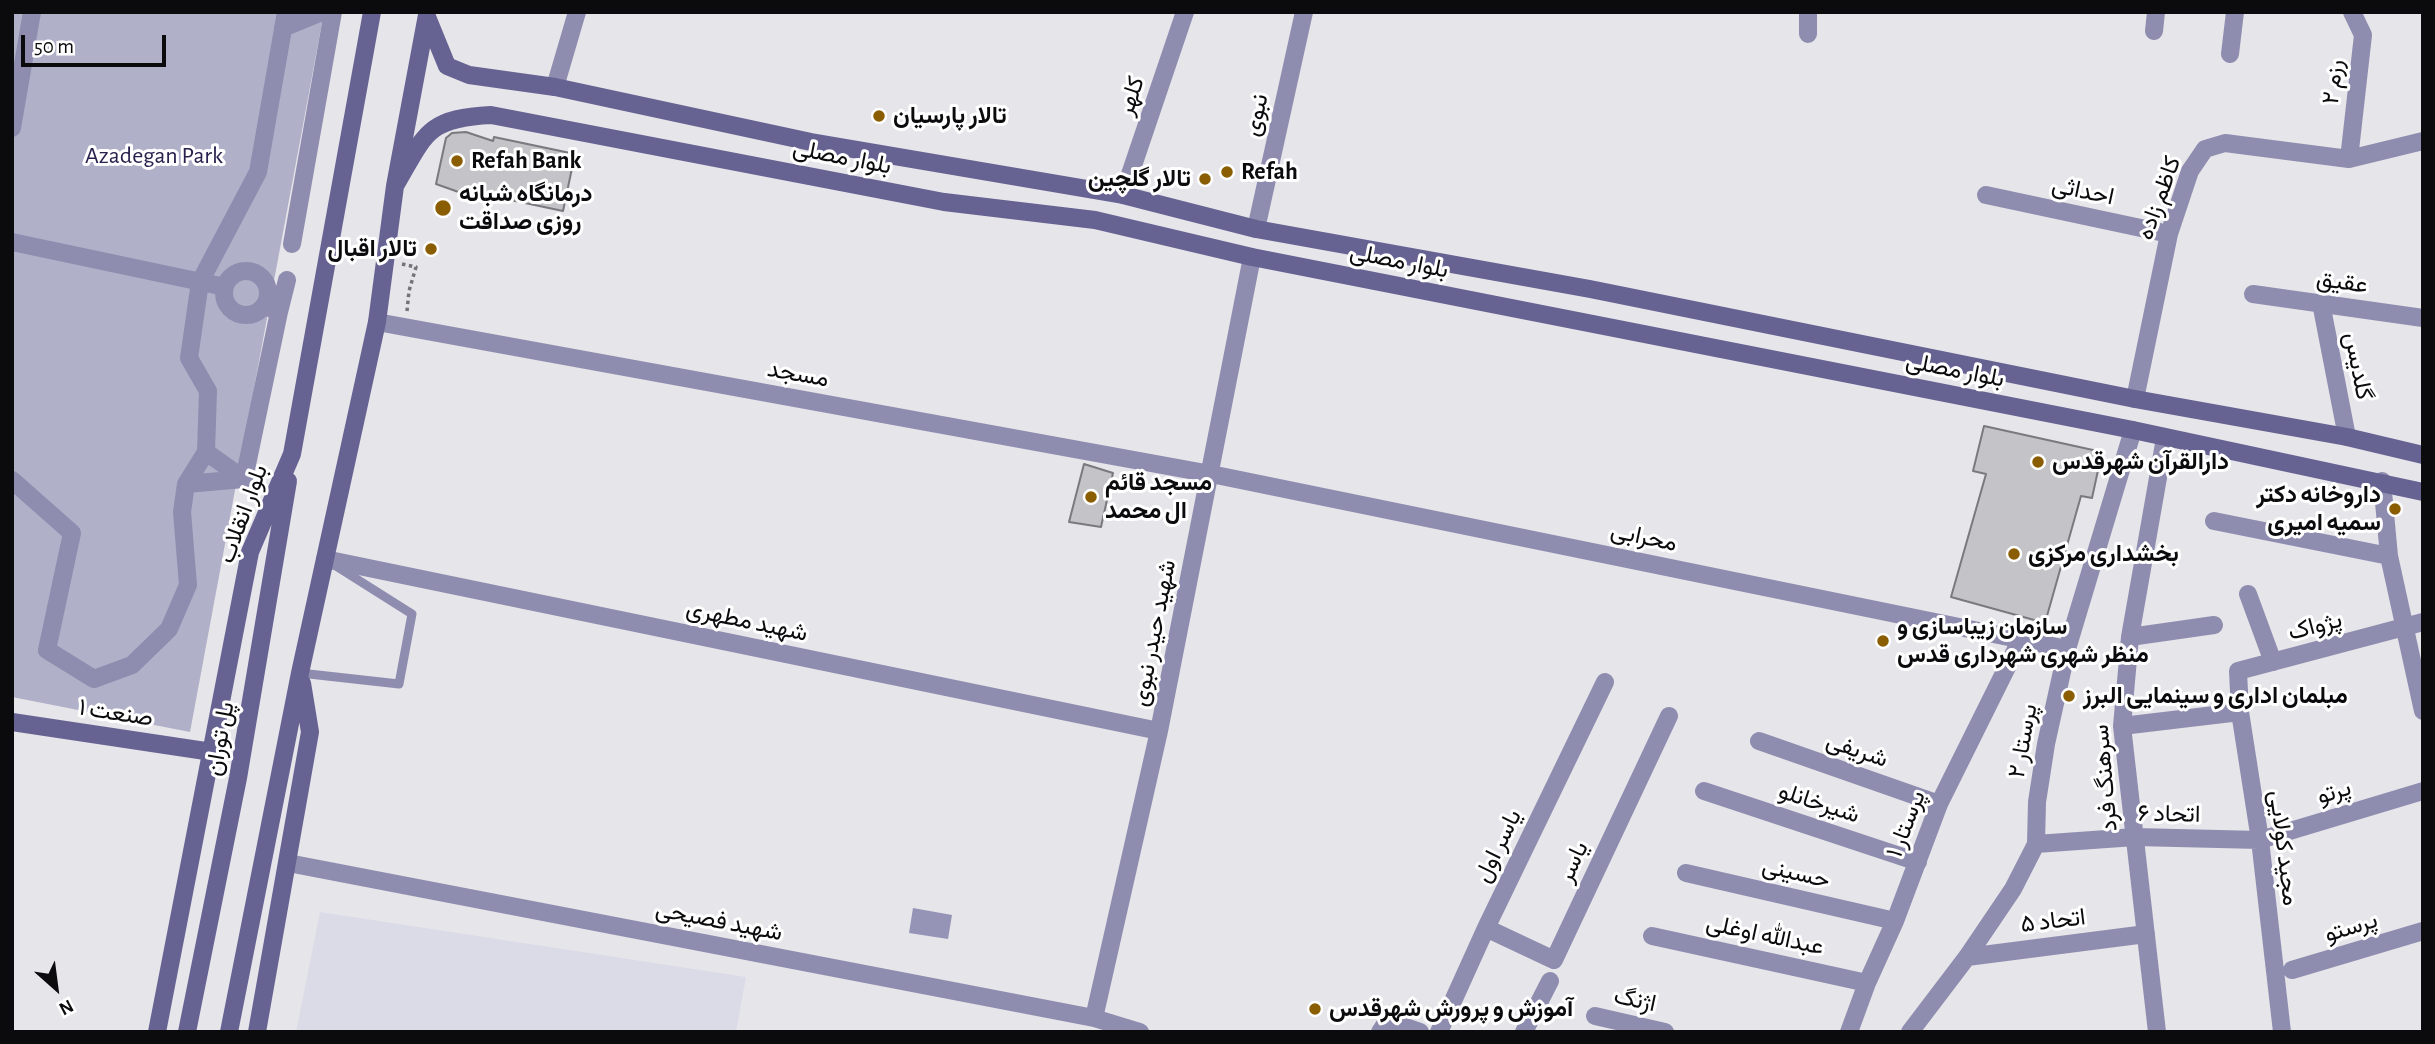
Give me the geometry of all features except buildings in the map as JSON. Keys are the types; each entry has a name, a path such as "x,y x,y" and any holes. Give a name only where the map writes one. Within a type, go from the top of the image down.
{"main road":[{"name":"بلوار انقلاب","path":"157,1032 250,552 292,454 372,12"},
{"name":"بلوار مصلی","path":"427,14 447,66 469,75 555,87 811,142 1123,195 1256,229 1603,292 2135,399 2347,437 2423,456"},
{"path":"229,1032 300,673 377,322 395,186 427,14"},
{"name":"بلوار مصلی","path":"395,186 424,136 453,118 491,115 944,202 1095,220 1252,257 2133,430 2382,481 2423,492"},
{"path":"1252,257 1256,229"},
{"path":"2133,430 2135,399"},
{"name":"پل توران","path":"187,1032 238,778 292,454"},
{"path":"257,1032 310,732 300,673"},
{"name":"صنعت ۱","path":"12,722 212,752"}],"street":[{"path":"12,128 32,12"},
{"path":"12,480 72,533 47,650 94,679 132,665 169,629 188,585 181,512 186,484 206,452 208,391 189,358 200,282 258,172 285,20 322,12"},
{"path":"292,244 333,12"},
{"path":"555,87 577,12"},
{"name":"کلهر","path":"1123,195 1185,12"},
{"name":"نبوی","path":"1256,229 1304,12"},
{"path":"1808,12 1808,34"},
{"path":"2154,31 2156,12"},
{"path":"2230,54 2235,12"},
{"name":"رزم ۲","path":"2349,159 2363,35 2352,12"},
{"name":"کاظم زاده","path":"2135,399 2169,234 2190,171 2205,149 2225,143 2349,159 2423,141"},
{"name":"احداثی","path":"1986,195 2169,234"},
{"path":"12,242 225,287"},
{"name":"شهید حیدر نبوی","path":"1094,1018 1159,731 1252,257"},
{"path":"254,272 265,282 271,309 247,315 233,311 225,300 225,287 232,275 254,272"},
{"path":"244,479 271,309 287,281"},
{"name":"عقیق","path":"2253,293 2423,318"},
{"name":"گلدیس","path":"2321,303 2347,437"},
{"name":"مسجد","path":"377,322 1211,474"},
{"name":"پرستار ۲","path":"1910,1032 1967,957 2013,889 2036,844 2037,802 2046,744 2067,649 2133,430"},
{"name":"سرهنگ فرد","path":"2157,1032 2122,726 2130,637 2165,438"},
{"path":"206,452 244,479"},
{"name":"محرابی","path":"1211,474 2067,649"},
{"path":"186,484 244,479"},
{"path":"2382,481 2389,556 2423,710"},
{"path":"2214,521 2389,556"},
{"name":"شهید مطهری","path":"326,559 1159,731"},
{"path":"2248,594 2273,662"},
{"name":"پژواک","path":"2238,671 2423,622"},
{"path":"2130,637 2214,625"},
{"name":"پرستار ۱","path":"1849,1032 1867,983 1895,921 1938,804 2021,639"},
{"name":"مجید کولایی","path":"2238,671 2240,712 2260,839 2282,1032"},
{"name":"یاسر اول","path":"1439,1032 1486,928 1605,682"},
{"path":"2122,726 2240,712"},
{"name":"یاسر","path":"1486,928 1554,960 1669,716"},
{"name":"شریفی","path":"1759,741 1938,804"},
{"name":"شیرخانلو","path":"1704,791 1918,862"},
{"name":"پرتو","path":"2260,839 2423,791"},
{"name":"اتحاد ۶","path":"2036,844 2135,837 2260,839"},
{"name":"شهید فصیحی","path":"288,863 1094,1018 1140,1032"},
{"name":"حسینی","path":"1686,873 1895,921"},
{"name":"پرستو","path":"2292,970 2423,931"},
{"name":"اتحاد ۵","path":"1967,957 2146,934"},
{"name":"عبدالله اوغلی","path":"1652,936 1867,983"},
{"path":"1524,1032 1550,981"},
{"name":"اژنگ","path":"1595,1016 1665,1032"},
{"path":"1380,1032 1386,1023 1420,1032"}],"lane":[{"path":"300,673 399,684 412,614 326,559"}],"path":[{"path":"347,254 374,259"},
{"path":"402,264 416,267 409,291"}],"shaded area":[{"path":"913,908 952,915 948,939 909,933"},
{"path":"320,912 746,977 736,1032 296,1032"}],"green space":[{"name":"Azadegan Park","path":"12,12 324,12 190,732 12,697"}],"place":[{"name":"تالار پارسیان","path":"879,116"},
{"name":"Refah Bank","path":"457,161"},
{"name":"Refah","path":"1227,172"},
{"name":"تالار گلچین","path":"1205,179"},
{"name":"درمانگاه شبانه روزی صداقت","path":"443,208"},
{"name":"تالار اقبال","path":"431,249"},
{"name":"دارالقرآن شهرقدس","path":"2038,462"},
{"name":"مسجد قائم ال محمد","path":"1091,497"},
{"name":"داروخانه دکتر سمیه امیری","path":"2395,509"},
{"name":"بخشداری مرکزی","path":"2014,554"},
{"name":"سازمان زیباسازی و منظر شهری شهرداری قدس","path":"1883,641"},
{"name":"مبلمان اداری و سینمایی البرز","path":"2069,696"},
{"name":"آموزش و پرورش شهرقدس","path":"1315,1009"}]}
